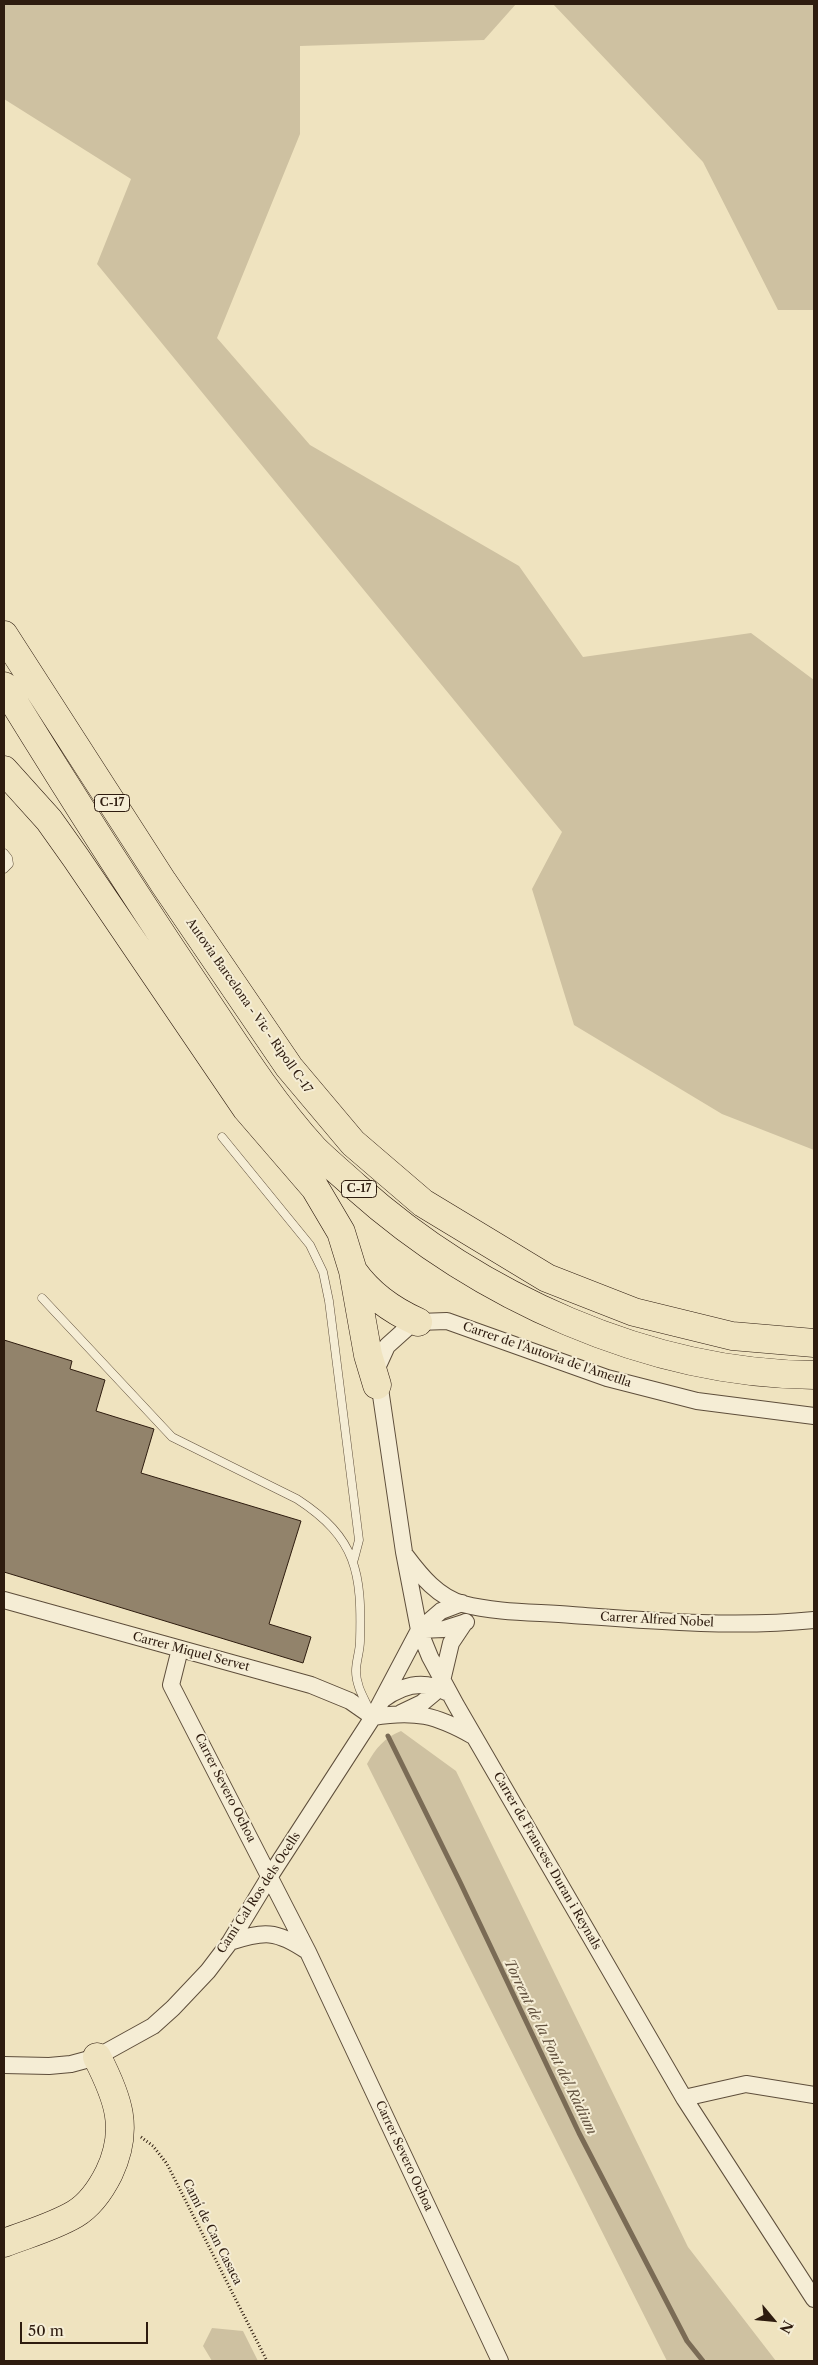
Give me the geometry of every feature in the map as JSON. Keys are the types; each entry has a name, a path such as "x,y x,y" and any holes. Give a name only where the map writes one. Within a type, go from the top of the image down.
{"highway":[{"name":"Autovia Barcelona - Vic - Ripoll C-17","path":"4,628 11,646 163,882 289,1067 353,1143 423,1203 547,1278 634,1312 732,1336 814,1343"},
{"name":"C-17","path":"4,686 123,877 265,1089 317,1152 377,1206 444,1256 529,1304 624,1344 726,1367 784,1375 814,1375"},
{"path":"4,718 35,759 65,784"},
{"path":"4,770 49,820 246,1108 315,1188 341,1232 353,1271 368,1355 377,1385"},
{"path":"353,1271 364,1285 385,1305 418,1322"},
{"path":"4,2244 75,2214 89,2203 104,2185 116,2158 122,2131 117,2100 97,2057"}],"street":[{"name":"Carrer de l'Autovia de l'Ametlla","path":"418,1322 447,1321 607,1378 697,1401 814,1416"},
{"path":"377,1385 377,1368 387,1346 407,1328 418,1322"},
{"name":"Carrer de Francesc Duran i Reynals","path":"377,1385 404,1552 420,1630 443,1687 475,1736 684,2098 814,2299"},
{"name":"Carrer Alfred Nobel","path":"404,1552 420,1574 442,1594 462,1603 500,1610 704,1623 750,1624 814,1620"},
{"name":"Carrer Miquel Servet","path":"4,1600 332,1692 373,1717"},
{"path":"420,1630 441,1611 462,1603"},
{"name":"Carrer Alfred Nobel","path":"420,1630 444,1629 500,1610"},
{"path":"373,1717 402,1712 422,1703 443,1687 451,1643 465,1622"},
{"name":"Camí Cal Ros dels Ocells","path":"4,2065 49,2066 71,2064 97,2057 128,2041 160,2020 190,1991 230,1942 270,1876 373,1717 420,1630"},
{"name":"Carrer Severo Ochoa","path":"180,1649 172,1686 308,1952 500,2361"},
{"path":"382,1700 392,1692 417,1684 443,1687"},
{"path":"402,1712 436,1717 475,1736"},
{"path":"230,1942 263,1933 276,1934 288,1938 308,1952"},
{"path":"684,2098 746,2084 814,2095"}],"lane":[{"path":"4,853 8,858 9,864 4,869"},
{"path":"222,1137 310,1245 323,1272 329,1301 360,1540 354,1559 359,1596 360,1624 357,1679 373,1717"},
{"path":"42,1298 172,1437 297,1499 315,1510 330,1525 354,1559"}],"path":[{"name":"Camí de Can Casaca","path":"122,2131 137,2134 145,2139 167,2164 267,2361"}],"shaded area":[{"path":"4,4 516,4 484,40 300,46 300,134 217,338 310,445 519,566 583,657 751,633 814,680 814,1150 722,1114 574,1025 532,889 562,832 97,264 131,179 4,99"},
{"path":"553,4 814,4 814,310 778,310 703,162"},
{"path":"401,1731 456,1771 688,2247 776,2361 667,2361 367,1764 381,1744"},
{"path":"212,2328 243,2331 258,2361 212,2361 203,2346"}],"building":[{"path":"4,1340 72,1361 70,1369 105,1380 96,1411 154,1429 141,1473 301,1521 269,1624 311,1637 303,1663 4,1572"}],"waterway":[{"name":"Torrent de la Font del Ràdium","path":"388,1736 460,1882 579,2133 687,2341 703,2361"}]}
